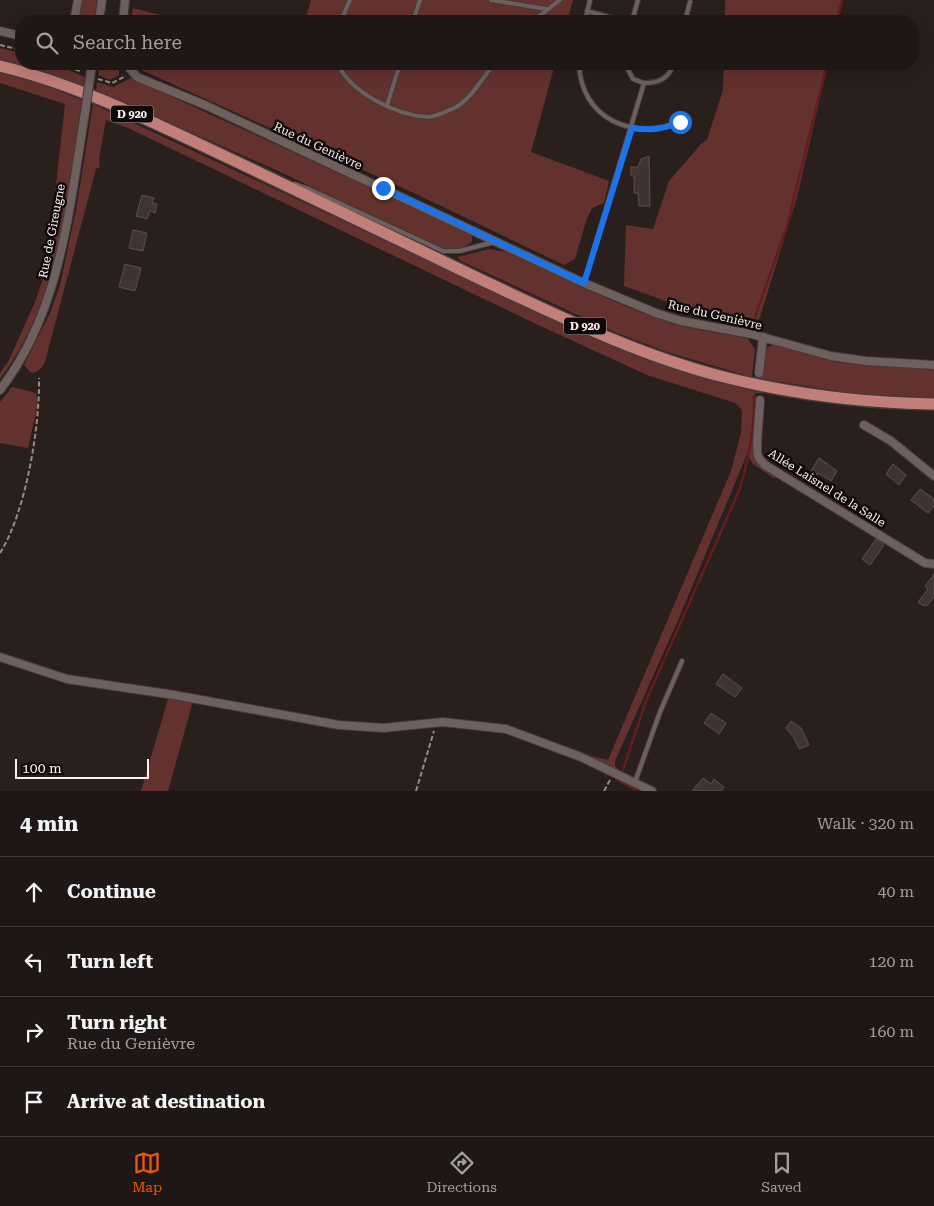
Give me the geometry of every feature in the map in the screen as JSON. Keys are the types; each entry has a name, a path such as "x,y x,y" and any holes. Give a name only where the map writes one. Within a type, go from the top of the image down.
{"main road":[{"name":"D 920","path":"0,66 69,87 152,122 538,306 645,352 719,376 789,391 846,399 934,404"}],"street":[{"path":"75,15 78,0"},
{"path":"100,15 102,0"},
{"path":"124,15 125,0"},
{"path":"0,31 15,35"},
{"name":"Rue de Gireugne","path":"0,390 13,373 37,329 53,285 68,218 91,70"},
{"name":"Rue du Genièvre","path":"131,70 137,77 204,105 584,283 681,322 763,337 831,356 866,361 934,365"},
{"path":"759,373 763,337"},
{"name":"Allée Laisnel de la Salle","path":"760,400 757,452 758,458 765,465 925,562 934,564"},
{"path":"864,425 891,441 934,476"},
{"path":"0,657 67,679 174,694 339,725 383,728 436,722 506,729 531,737 616,772 652,791"}],"lane":[{"path":"344,15 350,0"},
{"path":"415,15 420,0"},
{"path":"491,0 546,9"},
{"path":"540,15 560,0"},
{"path":"586,15 590,0"},
{"path":"634,15 638,0"},
{"path":"687,15 690,2"},
{"path":"587,12 599,15"},
{"path":"341,70 344,77 363,94 387,105 420,116 436,115 457,106 465,100 489,70"},
{"path":"387,105 398,70"},
{"path":"580,70 588,94 607,118 632,128 648,131 663,129 680,122"},
{"path":"628,70 632,79 644,83 655,83 666,78 671,70"},
{"path":"584,283 644,83"},
{"path":"259,173 309,188 443,251 460,251 496,241"},
{"path":"632,780 682,661"}],"path":[{"path":"0,45 15,49"},
{"path":"0,553 9,538 24,492 40,406 39,378"},
{"path":"416,791 436,722"},
{"path":"604,791 616,772"}],"shaded area":[{"path":"82,0 97,0 95,15 79,15"},
{"path":"311,0 573,0 569,15 307,15"},
{"path":"725,0 843,0 839,15 725,15"},
{"path":"133,8 160,15 132,15"},
{"path":"0,48 15,52 15,63 0,59"},
{"path":"39,70 68,70 85,77 84,86"},
{"path":"99,70 119,70 119,75 110,80 98,75"},
{"path":"141,70 553,70 531,152 609,181 604,203 592,208 586,221 575,259 564,265 416,194"},
{"path":"724,70 827,70 797,197 759,320 674,304 624,286 626,225 653,229 669,181 702,143 707,140 723,90"},
{"path":"0,72 26,78 82,100 65,209 58,246 48,281 36,316 20,348 0,379 0,373 9,360 35,302 47,267 65,104 0,83"},
{"path":"131,78 472,234 472,242 462,248 442,248 276,170 96,91 97,82 113,87"},
{"path":"93,104 594,338 674,367 755,391 757,418 753,454 758,464 776,476 775,479 753,464 747,454 679,618 615,761 615,766 620,771 586,755 608,760 731,471 741,433 742,410 735,403 647,375 534,323 128,128 106,120 99,159 100,167 96,169 45,361 41,368 31,373 24,365 50,313 60,285 76,210"},
{"path":"489,249 507,252 605,297 665,321 748,339 755,349 752,377 667,352 617,333 461,261 457,257"},
{"path":"773,345 836,362 934,370 934,399 857,394 762,379 766,348"},
{"path":"12,387 36,393 38,404 28,448 0,443 0,402"},
{"path":"168,699 193,701 168,791 141,791"}],"building":[{"path":"649,156 650,206 639,206 638,193 634,193 634,176 631,176 631,167 638,167 641,159"},
{"path":"142,195 154,198 152,203 157,204 155,213 150,211 147,219 136,216"},
{"path":"133,230 147,233 143,251 129,248"},
{"path":"125,264 141,268 135,291 119,287"},
{"path":"819,458 837,471 831,481 811,471"},
{"path":"893,464 906,475 899,485 886,474"},
{"path":"920,489 934,499 934,506 928,513 911,500"},
{"path":"876,539 884,545 870,565 862,559"},
{"path":"934,574 934,597 927,606 925,604 924,606 918,602 928,589 925,586"},
{"path":"723,674 742,688 735,697 716,684"},
{"path":"711,713 726,723 719,734 704,723"},
{"path":"791,721 801,728 809,745 799,749 794,738 786,728"},
{"path":"703,778 711,784 714,779 724,787 721,791 692,791"}],"waterway":[{"path":"838,15 842,0"},
{"path":"755,317 787,226 826,70"},
{"path":"623,770 646,701 739,491 751,444 754,396"},
{"path":"620,781 637,791"}],"tunnel":[{"path":"759,373 760,400"}],"route":[{"path":"383,188 584,283 632,128 648,131 663,129 680,122"}]}
